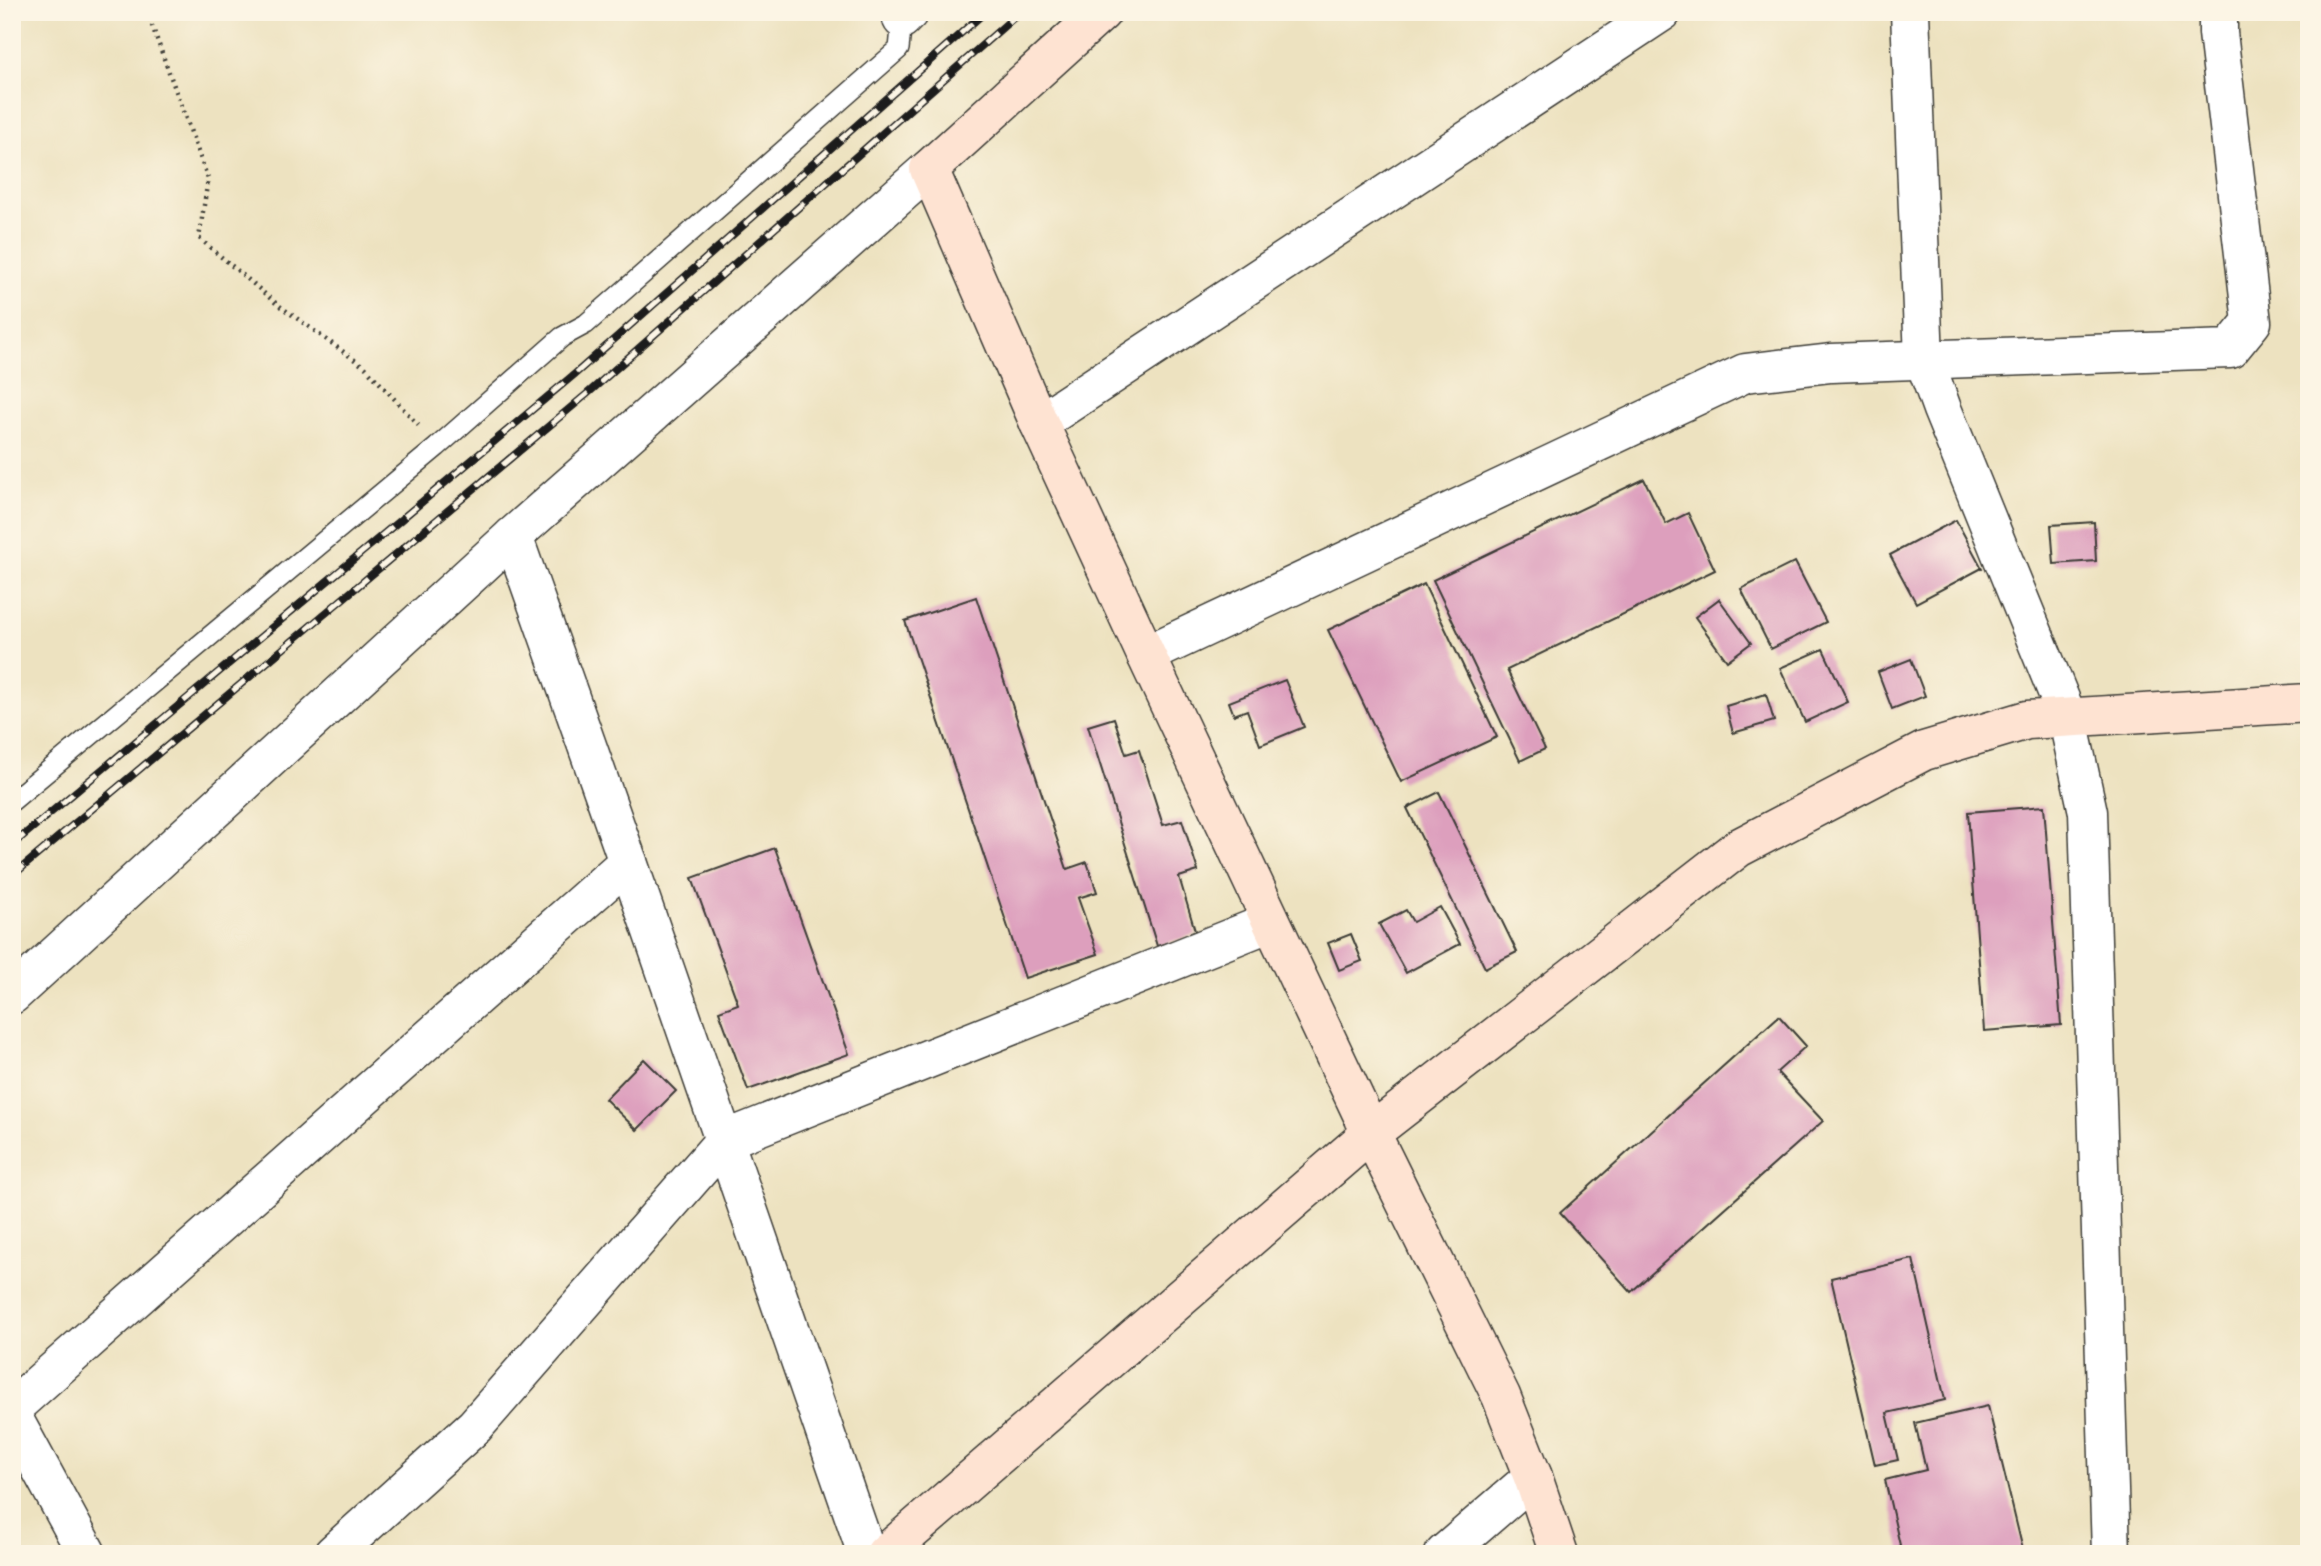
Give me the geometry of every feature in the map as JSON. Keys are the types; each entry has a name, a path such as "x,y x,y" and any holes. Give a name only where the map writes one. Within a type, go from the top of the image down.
{"street":[{"path":"12,995 513,536 929,169 1102,12"},
{"path":"1039,423 1662,12"},
{"path":"1910,12 1924,359 2067,716 2088,811 2111,1554"},
{"path":"1146,655 1745,373 1831,363 2230,349 2252,322 2218,33 2218,12"},
{"path":"929,169 1039,423 1146,655 1371,1133 1501,1396 1533,1477 1559,1554"},
{"path":"513,536 867,1554"},
{"path":"884,1554 1371,1133 1738,848 1924,751 2027,720 2309,703"},
{"path":"12,1408 628,862"},
{"path":"333,1554 475,1426 724,1140 1271,922"},
{"path":"12,1416 87,1554"},
{"path":"1444,1554 1533,1477"}],"lane":[{"path":"12,801 437,447 562,337 586,324 899,49 906,16"}],"path":[{"path":"147,12 208,179 199,238 277,304 366,368 437,447"}],"building":[{"path":"1644,479 1666,524 1688,513 1715,570 1507,670 1545,749 1520,761 1433,580"},
{"path":"1956,520 1982,568 1916,603 1890,555"},
{"path":"2094,522 2096,561 2054,564 2051,525"},
{"path":"1795,562 1826,622 1771,649 1741,589"},
{"path":"1424,584 1497,737 1401,782 1328,630"},
{"path":"976,597 1067,869 1087,862 1097,892 1078,898 1098,954 1025,978 905,621"},
{"path":"1719,599 1751,643 1727,661 1695,617"},
{"path":"1823,649 1848,702 1805,722 1780,668"},
{"path":"1911,659 1925,696 1892,709 1878,672"},
{"path":"1285,680 1304,727 1260,745 1247,710 1234,715 1229,702"},
{"path":"1766,694 1774,721 1733,733 1726,706"},
{"path":"1114,718 1126,754 1139,750 1163,825 1182,820 1198,871 1179,877 1196,934 1157,946 1088,726"},
{"path":"1439,792 1517,952 1485,968 1407,808"},
{"path":"2044,806 2061,1025 1984,1031 1968,812"},
{"path":"775,848 849,1054 748,1090 719,1011 738,1004 692,878"},
{"path":"1440,907 1460,944 1406,973 1379,924 1406,910 1413,922"},
{"path":"1351,934 1362,961 1339,970 1328,943"},
{"path":"1779,1016 1806,1046 1777,1072 1823,1121 1631,1292 1560,1213"},
{"path":"644,1059 676,1091 637,1130 605,1099"},
{"path":"1913,1259 1945,1400 1887,1413 1898,1460 1875,1465 1831,1278"},
{"path":"1988,1406 2024,1554 1902,1554 1885,1480 1926,1470 1915,1423"}],"railway":[{"path":"12,845 576,373 985,12"},
{"path":"12,876 587,394 1020,12"}]}
